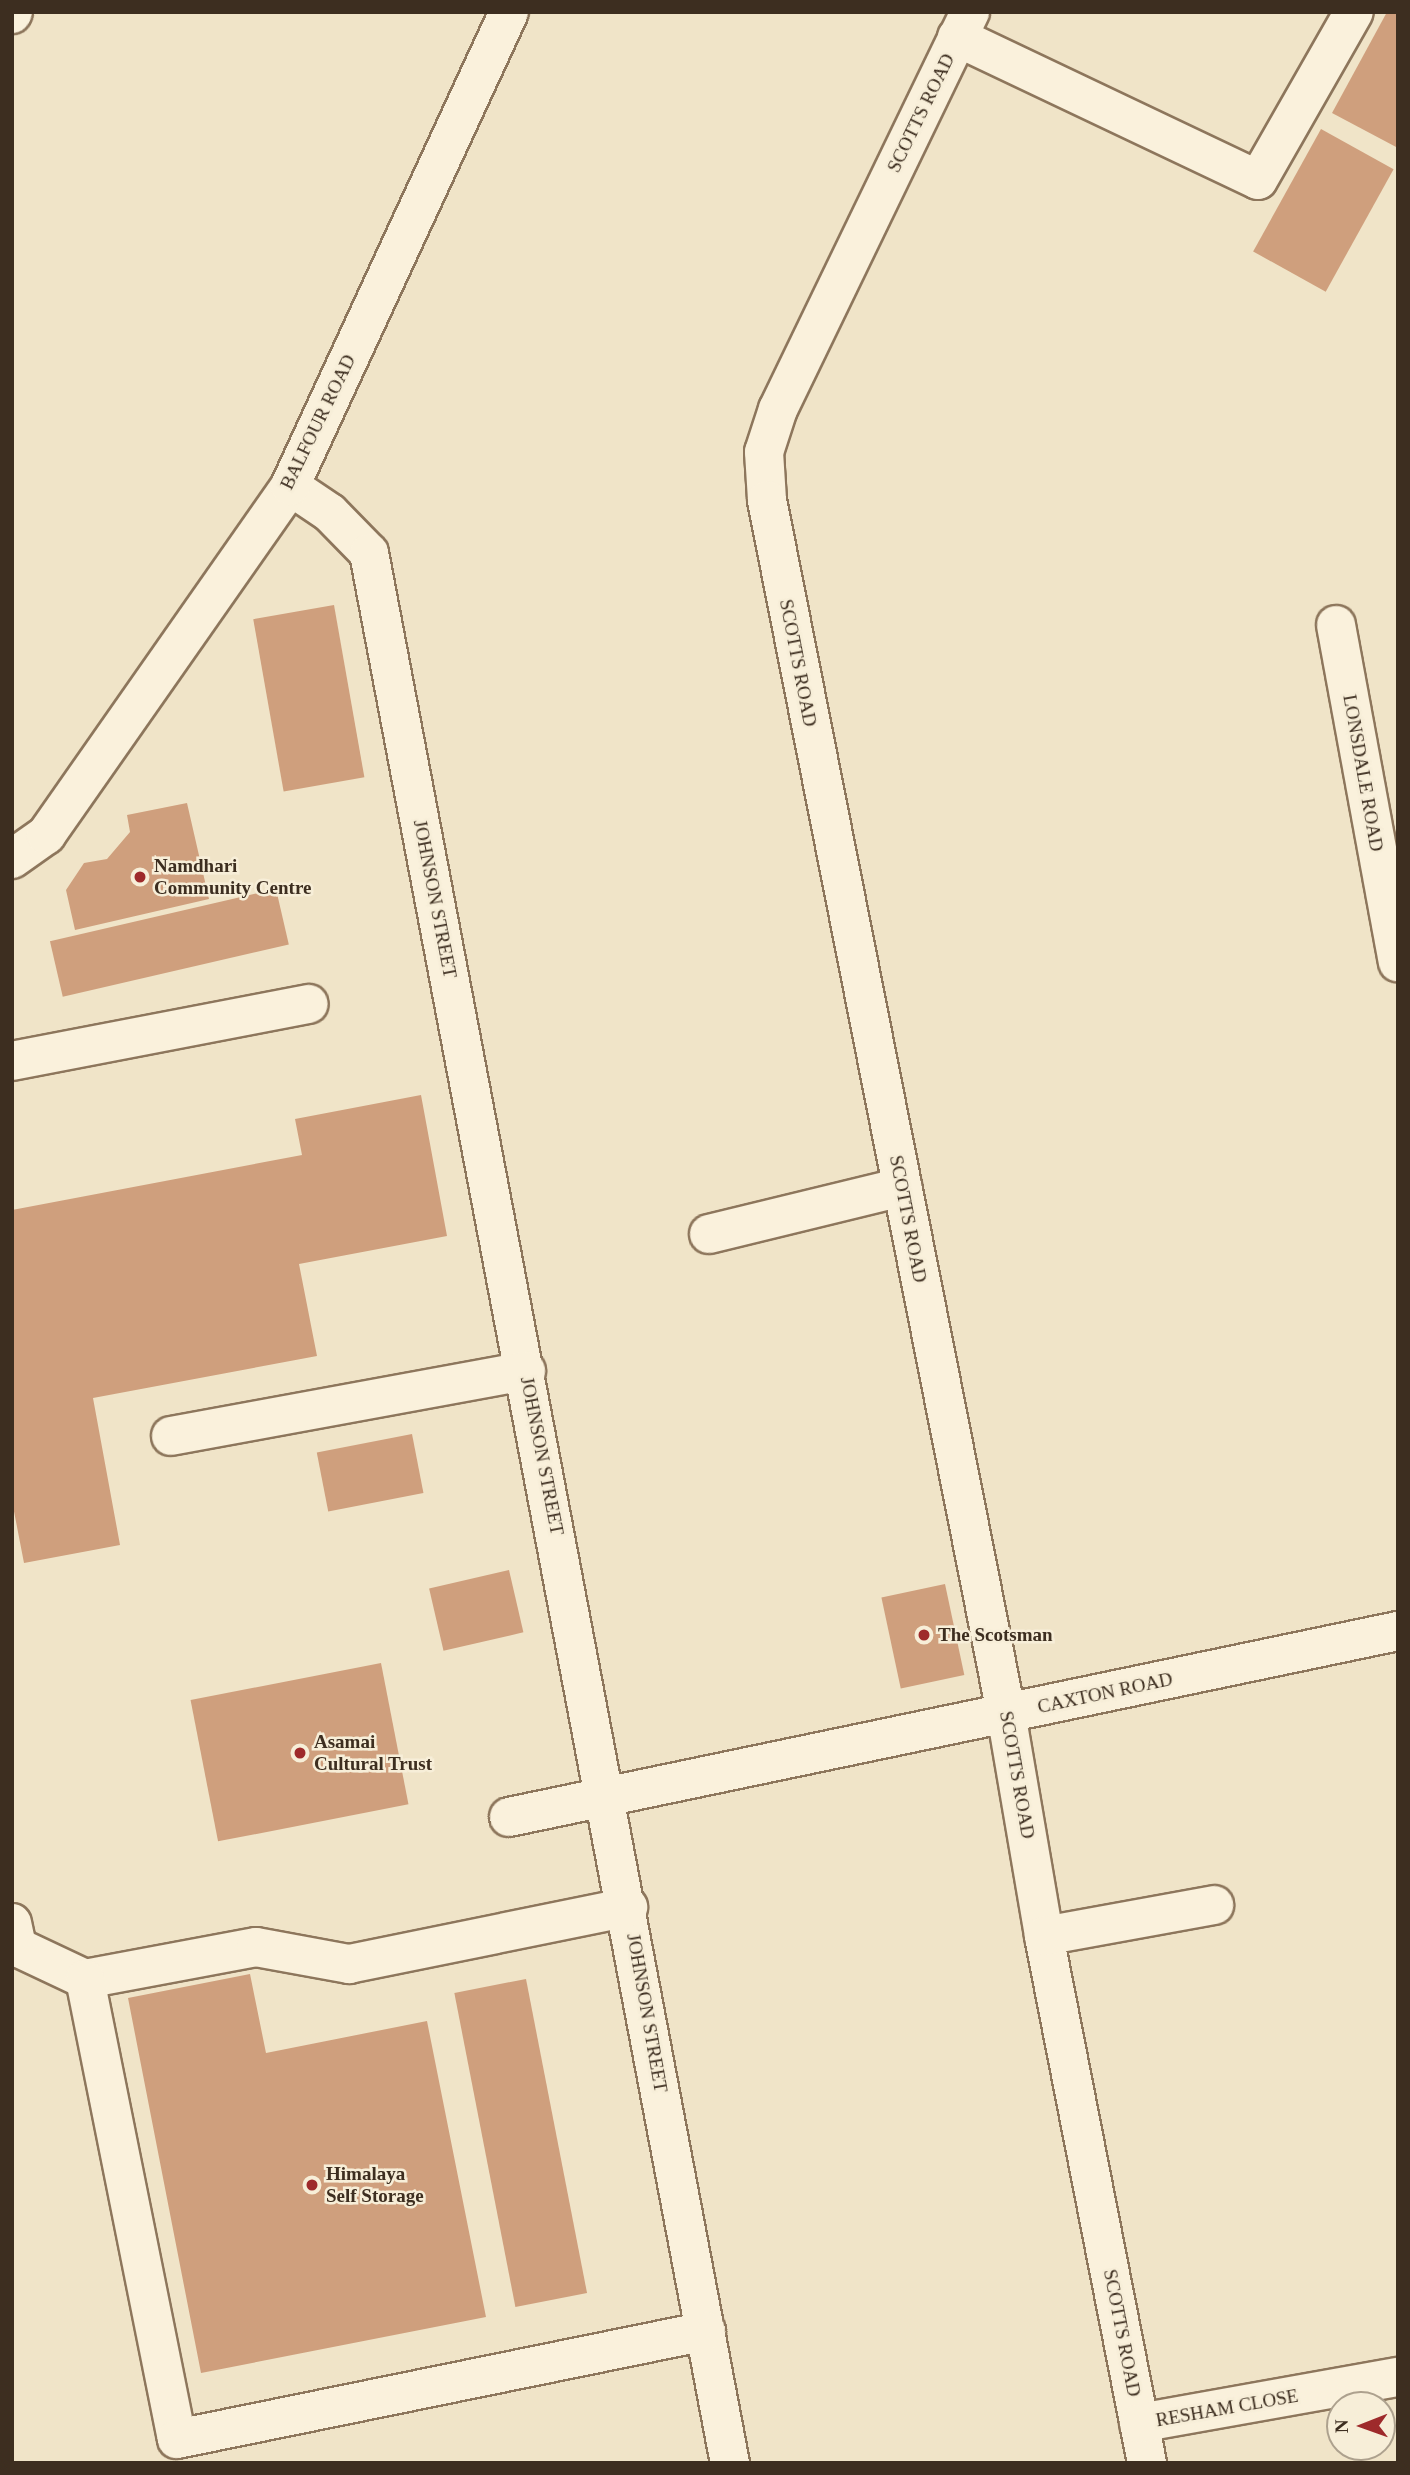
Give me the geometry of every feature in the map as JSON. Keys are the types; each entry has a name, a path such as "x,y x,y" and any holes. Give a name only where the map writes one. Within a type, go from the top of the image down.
{"street":[{"name":"BALFOUR ROAD","path":"12,859 46,835 290,486 509,12"},
{"path":"964,25 1258,180 1354,12"},
{"name":"SCOTTS ROAD","path":"964,25 778,409 764,452 766,500 1006,1713 1044,1936 1147,2463"},
{"name":"JOHNSON STREET","path":"290,486 330,513 369,553 628,1907 730,2463"},
{"name":"LONSDALE ROAD","path":"1336,625 1398,962"},
{"path":"12,1061 309,1004"},
{"path":"709,1234 902,1187"},
{"path":"171,1436 526,1371"},
{"name":"CAXTON ROAD","path":"509,1816 607,1798 1398,1631"},
{"path":"1044,1936 1214,1905"},
{"path":"12,1923 16,1947 85,1979 256,1948 349,1964 628,1907"},
{"path":"85,1979 177,2439 706,2331"},
{"name":"RESHAM CLOSE","path":"1139,2423 1398,2377"}],"building":[{"path":"1387,12 1398,12 1398,148 1332,113"},
{"path":"1321,129 1394,169 1326,292 1253,251"},
{"path":"334,605 364,777 284,792 253,619"},
{"name":"Namdhari Community Centre","path":"187,803 209,899 75,930 66,890 84,863 107,859 130,832 127,815"},
{"path":"276,889 289,945 63,997 50,941"},
{"path":"421,1095 447,1236 299,1264 317,1356 93,1398 120,1545 24,1563 12,1501 12,1210 302,1155 295,1119"},
{"path":"412,1434 423,1493 328,1511 317,1453"},
{"path":"509,1570 523,1632 443,1651 429,1588"},
{"path":"945,1584 964,1675 901,1688 881,1598"},
{"name":"Asamai Cultural Trust","path":"381,1663 408,1804 218,1841 191,1700"},
{"name":"Himalaya Self Storage","path":"250,1974 266,2053 427,2021 486,2317 201,2373 128,1998"},
{"path":"526,1979 587,2293 515,2307 454,1993"}],"place":[{"name":"Namdhari Community Centre","path":"140,877"},
{"name":"The Scotsman","path":"924,1635"},
{"name":"Asamai Cultural Trust","path":"300,1753"},
{"name":"Himalaya Self Storage","path":"312,2185"}]}
